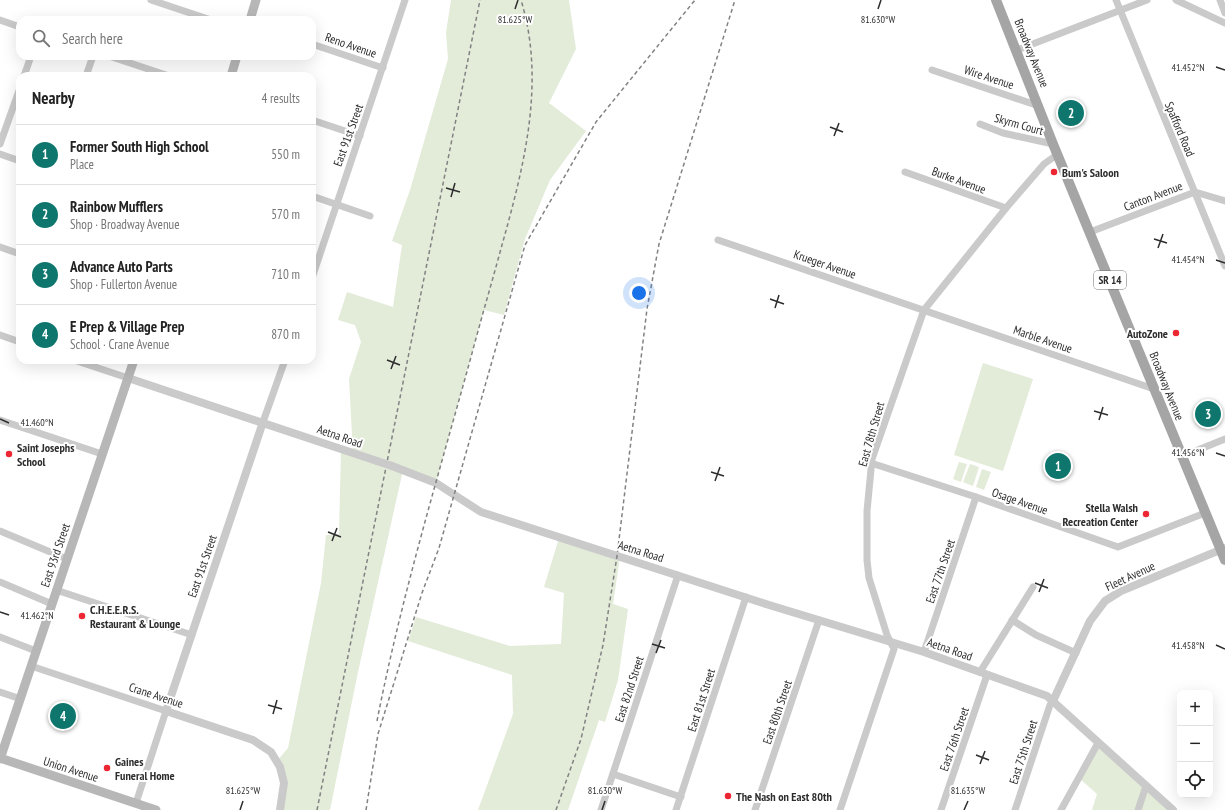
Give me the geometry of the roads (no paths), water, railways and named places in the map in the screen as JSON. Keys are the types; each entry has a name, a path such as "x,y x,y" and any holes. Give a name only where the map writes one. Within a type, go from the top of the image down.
{"main road":[{"path":"251,16 256,0"},
{"name":"Broadway Avenue","path":"998,0 1056,149 1154,389 1183,456 1205,513 1224,553"},
{"path":"232,72 236,60"},
{"name":"East 93rd Street","path":"0,759 133,364"},
{"name":"Union Avenue","path":"0,759 156,810"}],"street":[{"path":"151,0 199,16"},
{"name":"East 91st Street","path":"316,266 405,0"},
{"name":"Spafford Road","path":"1116,0 1225,266"},
{"path":"1017,50 1147,0"},
{"path":"1176,0 1225,23"},
{"path":"1220,0 1225,13"},
{"path":"0,20 16,26"},
{"name":"Reno Avenue","path":"316,45 383,68"},
{"path":"25,72 30,60"},
{"path":"87,72 92,60"},
{"path":"121,60 157,72"},
{"name":"Wire Avenue","path":"932,70 1039,106"},
{"path":"0,144 16,99"},
{"path":"316,121 360,136"},
{"name":"Skyrm Court","path":"980,124 1003,133 1056,149"},
{"name":"East 78th Street","path":"892,643 887,635 869,578 867,560 867,511 871,463 924,310 1006,208 1056,149"},
{"path":"0,154 16,160"},
{"name":"Burke Avenue","path":"906,172 1006,208"},
{"name":"Canton Avenue","path":"1090,232 1195,192 1225,201"},
{"path":"316,198 370,216"},
{"name":"Krueger Avenue","path":"718,240 924,310"},
{"path":"0,247 16,253"},
{"name":"Marble Avenue","path":"924,310 1154,389"},
{"path":"0,335 16,341"},
{"name":"Aetna Road","path":"86,364 392,466 436,483 481,512 924,652 1047,696 1173,810"},
{"name":"East 91st Street","path":"136,803 284,364"},
{"path":"0,420 102,454"},
{"path":"1183,456 1225,439"},
{"name":"Osage Avenue","path":"871,463 976,497 1118,547 1205,513"},
{"name":"East 77th Street","path":"924,652 976,497"},
{"path":"0,531 67,559"},
{"name":"Fleet Avenue","path":"1052,701 1097,610 1113,596 1224,553"},
{"name":"East 82nd Street","path":"601,810 678,575"},
{"path":"0,582 52,604"},
{"name":"East 76th Street","path":"941,810 983,673 1032,587"},
{"path":"56,590 192,636"},
{"name":"East 81st Street","path":"676,810 746,597"},
{"name":"East 80th Street","path":"755,810 819,620"},
{"path":"1012,620 1036,635 1076,653"},
{"path":"0,637 36,651"},
{"path":"840,810 894,649 892,643"},
{"name":"Crane Avenue","path":"31,666 253,740 271,752 280,767 284,783 280,810"},
{"path":"0,692 21,699"},
{"name":"East 75th Street","path":"1015,810 1052,701"},
{"path":"1061,810 1098,743"},
{"path":"613,774 681,797"},
{"path":"1138,810 1146,786"}],"railway":[{"path":"317,810 480,0"},
{"path":"377,721 397,629 409,583 518,185 529,124 532,93 532,62 528,31 521,0"},
{"path":"366,810 378,734 422,593 439,548 525,245 596,122 695,0"},
{"path":"556,810 581,739 603,645 617,556 647,309 659,244 735,0"}],"place":[{"name":"Rainbow Mufflers","path":"1071,113"},
{"name":"Bum's Saloon","path":"1054,172"},
{"name":"AutoZone","path":"1176,333"},
{"name":"Advance Auto Parts","path":"1208,414"},
{"name":"Saint Josephs School","path":"9,454"},
{"name":"Former South High School","path":"1058,466"},
{"name":"Stella Walsh Recreation Center","path":"1146,514"},
{"name":"C.H.E.E.R.S. Restaurant & Lounge","path":"82,616"},
{"name":"E Prep & Village Prep","path":"63,716"},
{"name":"Gaines Funeral Home","path":"107,768"},
{"name":"The Nash on East 80th","path":"728,796"}]}
